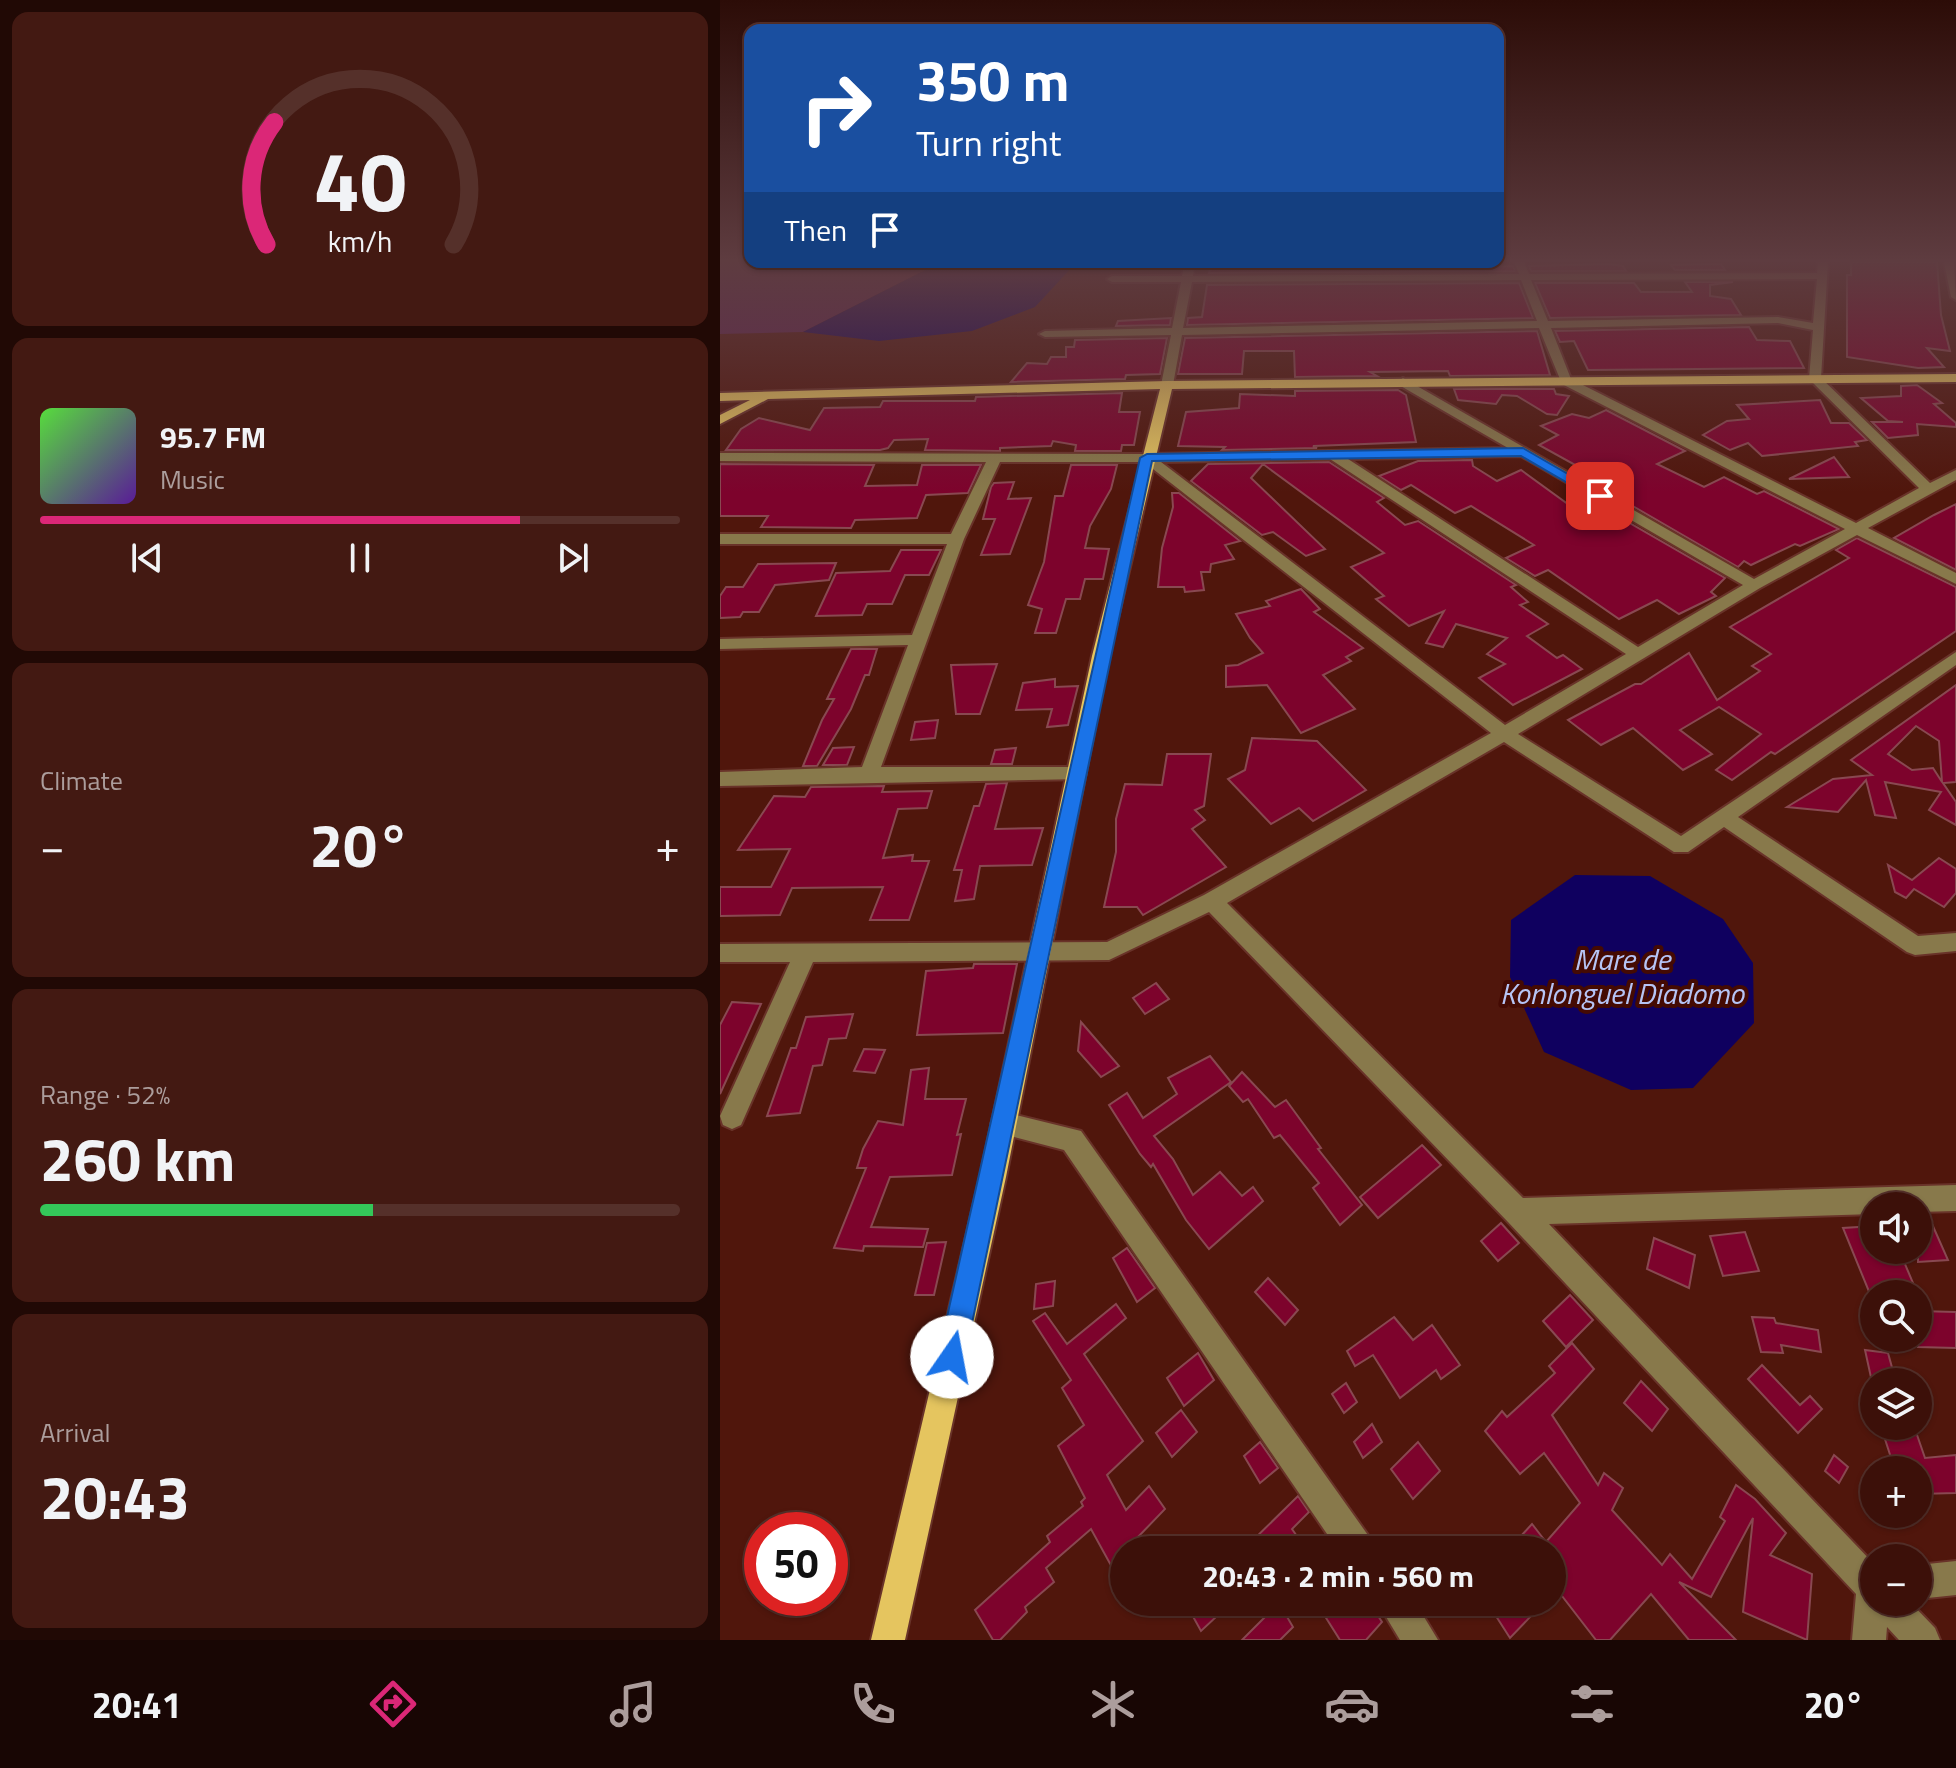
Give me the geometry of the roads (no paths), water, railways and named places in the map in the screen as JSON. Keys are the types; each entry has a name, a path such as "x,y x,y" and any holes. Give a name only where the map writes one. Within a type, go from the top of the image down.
{"main road":[{"path":"720,397 1167,385 1956,378"},
{"path":"888,1640 1004,1124 1076,774 1147,458 1167,385"},
{"path":"720,420 769,395"}],"street":[{"path":"1167,385 1177,339"},
{"path":"1547,339 1566,381 1956,579"},
{"path":"1818,339 1815,379 1929,490"},
{"path":"1403,382 1754,585"},
{"path":"720,457 1147,458 1523,452"},
{"path":"1331,454 1636,653"},
{"path":"869,774 956,539 995,457"},
{"path":"1147,458 1504,734 1681,846 1956,657"},
{"path":"720,953 1109,951 1212,901 1504,734 1754,585 1956,474"},
{"path":"720,539 956,539"},
{"path":"720,644 920,640"},
{"path":"720,779 869,774 1076,774"},
{"path":"1724,817 1915,946 1956,942"},
{"path":"1212,901 1518,1212 1860,1572"},
{"path":"732,1117 806,952"},
{"path":"1004,1124 1072,1140 1348,1536"},
{"path":"1518,1212 1956,1198"},
{"path":"1932,1581 1956,1578"},
{"path":"1404,1616 1421,1640"},
{"path":"1869,1640 1871,1616"},
{"path":"1900,1616 1923,1640"}],"water":[{"path":"858,339 902,339 879,341"},
{"name":"Mare de Konlonguel Diadomo","path":"1575,875 1650,876 1723,919 1753,963 1754,1023 1693,1088 1631,1090 1544,1052 1510,977 1511,920"}]}
